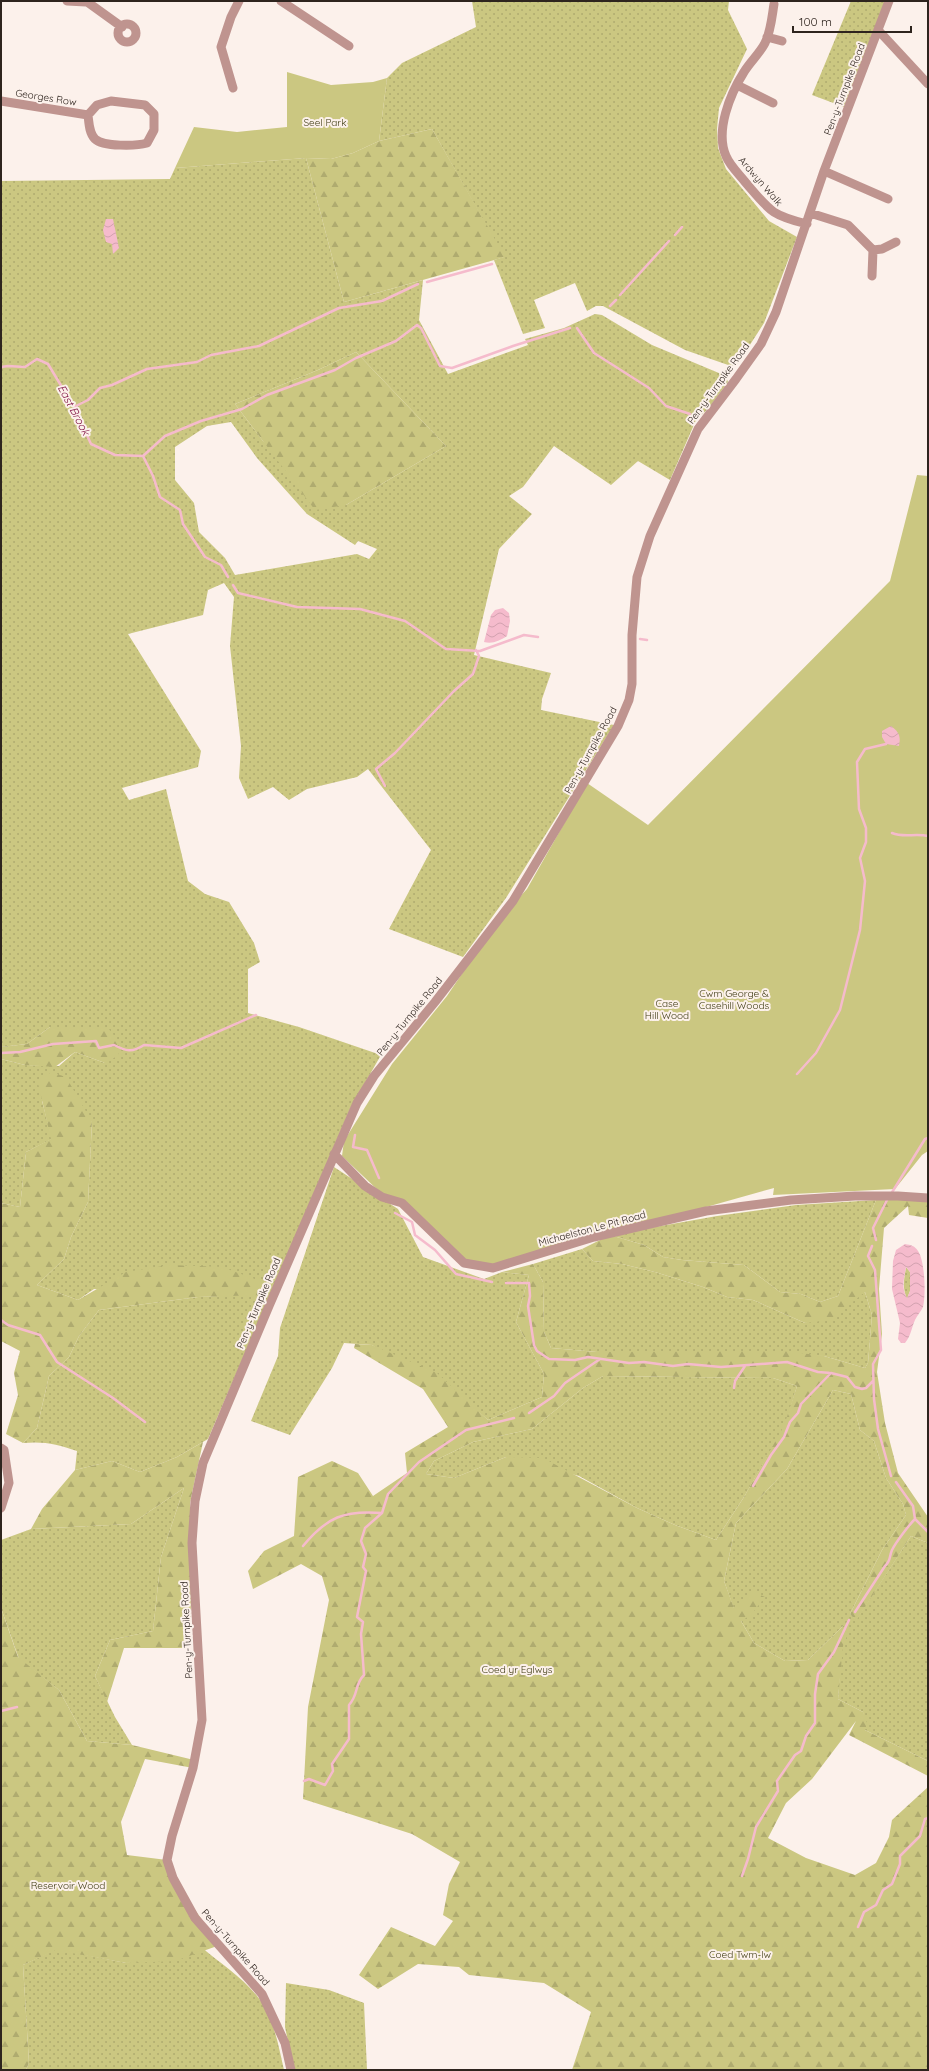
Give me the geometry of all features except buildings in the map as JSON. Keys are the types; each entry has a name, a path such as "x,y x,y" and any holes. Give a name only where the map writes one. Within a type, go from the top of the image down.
{"street":[{"path":"67,1 86,2 122,27"},
{"path":"233,88 221,47 231,17 239,1"},
{"path":"281,1 349,46"},
{"name":"Pen-y-Turnpike Road","path":"291,2070 285,2043 262,1994 195,1918 173,1878 167,1860 172,1836 193,1768 202,1720 192,1543 195,1501 203,1463 334,1154 358,1104 374,1076 435,1002 514,901 618,726 629,700 632,684 632,635 637,577 650,536 698,429 761,344 776,312 824,171 888,1"},
{"name":"Ardwyn Walk","path":"774,4 767,37 764,44 737,85 724,117 726,156 739,174 772,212 781,217 807,224"},
{"path":"878,30 928,84"},
{"path":"767,37 782,41"},
{"path":"737,85 773,103"},
{"path":"112,100 145,105 154,114 154,130 147,143 137,146 104,143 95,140 90,130 88,115 97,105 112,100"},
{"name":"Georges Row","path":"1,101 88,115"},
{"path":"824,171 888,199"},
{"path":"810,213 848,225 873,250 872,276"},
{"path":"873,250 882,249 896,242"},
{"name":"Michaelston Le Pit Road","path":"334,1154 365,1186 382,1197 402,1203 464,1263 493,1268 594,1237 706,1211 791,1200 881,1195 928,1198"},
{"path":"1,1448 4,1450 9,1483 1,1508"}],"green space":[{"path":"472,1 729,1 728,10 747,49 719,108 717,129 718,148 726,169 769,221 797,237 764,323 737,365 731,366 685,350 603,306 596,306 587,311 575,283 534,300 545,328 523,334 494,260 504,257 432,129 379,141 387,78 402,63 476,27"},
{"path":"851,1 885,1 844,107 812,95"},
{"name":"Seel Park","path":"287,72 331,85 373,82 387,78 379,141 353,153 331,159 306,158 175,168 194,127 237,132 287,127"},
{"path":"432,129 505,257 344,302 306,158 331,159 353,153 379,141"},
{"path":"306,158 344,302 423,280 419,320 448,374 528,345 525,339 564,328 595,314 602,315 652,345 726,376 728,382 708,409 696,420 670,480 638,461 611,485 554,446 523,487 509,496 532,514 499,549 474,655 551,673 542,699 541,710 614,725 506,898 463,957 389,929 431,850 368,769 357,777 307,789 289,800 273,787 248,799 239,778 241,746 230,646 234,597 224,583 208,590 203,615 128,634 201,751 198,767 122,788 129,800 166,789 188,881 205,894 229,902 254,943 260,962 248,969 248,1013 299,1027 381,1055 350,1109 208,1439 177,1457 140,1472 112,1461 75,1470 77,1451 37,1442 23,1443 37,1428 49,1376 69,1357 79,1336 99,1310 198,1297 264,1294 94,1289 78,1300 37,1285 64,1259 71,1237 88,1202 92,1122 42,1101 52,1139 26,1152 20,1207 1,1203 1,1059 25,1065 59,1066 75,1052 105,1063 50,1027 27,1044 1,1047 1,181 170,179 175,168","holes":["356,352 446,446 346,505 263,441 235,404 318,370","231,422 257,458 307,514 355,545 358,541 377,549 369,559 357,554 235,575 225,558 199,532 194,503 175,480 175,447 207,426"]},
{"path":"356,352 446,446 346,505 315,510 235,404 318,370"},
{"name":"Cwm George & Casehill Woods","path":"917,475 928,476 928,1151 922,1155 895,1189 773,1195 774,1188 496,1266 464,1261 404,1202 384,1196 342,1156 344,1141 392,1064 447,996 496,923 527,889 587,783 648,825 890,581"},
{"path":"50,1027 108,1028 116,1038 119,1055 105,1063 75,1052 55,1067 25,1065 1,1059 1,1047 27,1044"},
{"path":"51,1072 66,1077 92,1122 88,1202 71,1237 64,1259 37,1285 78,1300 126,1272 170,1265 222,1267 263,1282 264,1295 198,1297 99,1310 79,1336 69,1357 49,1376 37,1428 23,1443 6,1434 18,1395 14,1373 20,1351 1,1341 1,1203 20,1207 26,1152 51,1139 38,1083"},
{"path":"334,1167 398,1209 423,1257 484,1279 502,1272 529,1275 516,1322 544,1374 542,1397 488,1420 480,1413 372,1345 344,1343 332,1368 290,1435 251,1421 278,1356 280,1328"},
{"path":"928,1198 928,1218 909,1215 908,1206 884,1228 879,1289 882,1334 877,1372 885,1423 898,1473 928,1517 928,1543 911,1536 856,1621 850,1614 882,1550 906,1515 903,1504 886,1478 874,1441 860,1430 851,1394 833,1390 787,1469 736,1523 724,1581 734,1608 753,1592 765,1597 751,1615 741,1621 754,1643 785,1661 808,1660 843,1626 850,1628 843,1646 838,1699 863,1712 867,1723 865,1730 928,1761 928,1776 849,1735 856,1721 812,1779 786,1803 768,1838 806,1858 855,1875 876,1863 889,1837 892,1820 928,1787 928,2070 572,2070 591,2012 544,1983 469,1975 459,1967 418,1964 378,1989 359,1975 391,1927 435,1946 453,1921 443,1915 449,1884 460,1862 412,1834 303,1799 308,1707 329,1600 322,1576 301,1564 253,1589 248,1571 264,1551 294,1536 298,1477 332,1461 358,1473 373,1496 407,1473 405,1453 448,1427 423,1389 354,1348 355,1344 372,1345 437,1373 488,1420 542,1397 544,1374 516,1322 529,1275 502,1272 533,1264 543,1282 544,1332 551,1348 597,1352 785,1351 824,1356 865,1368 868,1363 872,1315 865,1292 830,1320 805,1323 753,1300 727,1297 703,1287 655,1272 622,1264 593,1261 582,1249 610,1235 644,1245 663,1257 744,1265 780,1292 801,1294 820,1302 838,1296 876,1200","holes":["603,1376 773,1378 797,1386 784,1426 744,1497 716,1540 675,1525 637,1508 543,1458 506,1457 454,1478 426,1474 434,1461 473,1442 532,1429 583,1388"]},
{"path":"876,1200 838,1296 820,1302 801,1294 780,1292 744,1265 663,1257 644,1245 610,1235 717,1216 796,1205"},
{"path":"582,1249 593,1261 622,1264 655,1272 703,1287 727,1297 753,1300 805,1323 865,1292 872,1315 868,1363 865,1368 824,1356 597,1352 551,1348 544,1332 543,1282 533,1264"},
{"path":"906,1267 910,1272 910,1291 907,1299 904,1287"},
{"path":"603,1376 773,1378 797,1386 785,1426 744,1497 716,1540 675,1525 637,1508 579,1476 506,1457 454,1478 426,1474 434,1461 473,1442 532,1429 583,1388"},
{"path":"833,1390 851,1394 860,1430 874,1441 886,1478 903,1504 906,1515 882,1550 850,1614 856,1620 911,1536 928,1543 928,1761 865,1730 863,1712 838,1699 843,1626 808,1660 785,1661 754,1643 734,1609 724,1581 736,1523 787,1469"},
{"path":"203,1442 190,1503 191,1634 185,1648 124,1648 107,1702 95,1676 110,1640 153,1631 161,1557 184,1488 131,1524 31,1529 42,1509 75,1470 112,1461 140,1472 177,1457"},
{"path":"184,1488 161,1557 153,1631 110,1640 95,1676 115,1717 132,1745 87,1741 59,1690 19,1659 1,1608 1,1540 31,1529 131,1524"},
{"name":"Reservoir Wood","path":"1,1608 18,1657 59,1690 87,1741 132,1745 194,1760 193,1768 145,1759 121,1822 127,1855 167,1860 173,1879 220,1945 175,1961 126,1963 56,1950 23,1965 29,2063 26,2070 1,2070"},
{"path":"201,1947 235,1974 258,1997 268,2013 274,2029 284,2070 26,2070 29,2063 23,1965 56,1949 126,1963"},
{"path":"286,1983 329,1990 364,2003 367,2070 294,2070 285,2027"}],"water":[{"path":"106,219 113,219 119,248 113,254 112,244 106,242 103,230"},
{"path":"503,608 509,613 510,621 507,636 496,642 484,642 491,615 495,610"},
{"path":"891,726 899,734 899,746 886,744 882,737 882,731"},
{"path":"905,1244 911,1245 917,1249 922,1262 925,1287 923,1307 915,1320 910,1335 905,1343 901,1343 898,1339 900,1323 892,1289 893,1261 896,1250","holes":["906,1267 910,1272 910,1291 907,1298 904,1287"]}],"waterway":[{"path":"675,235 682,227"},
{"path":"620,295 669,241"},
{"path":"427,282 492,264"},
{"path":"74,407 88,400 100,388 112,385 147,369 197,362 211,355 259,346 339,308 382,301 418,284"},
{"path":"610,306 616,300"},
{"path":"143,456 165,436 201,421 242,409 267,395 335,370 356,358 396,341 417,325 421,328 440,366 452,368 513,346 570,328"},
{"path":"577,328 594,353 649,388 666,406 690,414"},
{"name":"East Brook","path":"1,367 25,367 37,359 48,364 74,407 91,444 115,455 143,456 153,476 160,497 180,510 183,524 205,557 221,565 228,577"},
{"path":"233,585 238,593 297,607 360,609 405,621 446,649 480,651 524,635 538,637"},
{"path":"640,639 647,640"},
{"path":"385,786 376,769 395,753 454,691 473,674 479,656 476,650"},
{"path":"797,1074 816,1053 840,1010 860,930 865,881 860,858 866,842 866,828 859,809 857,762 865,749 886,744"},
{"path":"892,833 901,835 928,836"},
{"path":"1,1053 20,1052 53,1044 96,1041 99,1048 114,1045 122,1049 129,1050 136,1049 144,1045 181,1048 256,1015"},
{"path":"355,1135 353,1147 367,1150 379,1178"},
{"path":"891,1194 925,1139 928,1138"},
{"path":"876,1240 873,1228 888,1198"},
{"path":"395,1213 412,1222 415,1235 435,1250 456,1274 492,1282"},
{"path":"872,1246 868,1256 875,1270 881,1350 873,1364 874,1399 878,1429 891,1476"},
{"path":"506,1283 529,1283 530,1296 528,1306 534,1345 537,1351 549,1359 575,1360 588,1357 629,1363 644,1362 673,1366 688,1364 721,1367 787,1362 818,1372 831,1373 847,1377 855,1387 862,1389 866,1388 873,1381"},
{"path":"1,1320 8,1325 40,1335 57,1362 113,1398 145,1422"},
{"path":"529,1413 554,1396 565,1383 600,1359"},
{"path":"734,1388 735,1381 745,1366"},
{"path":"753,1486 771,1455 784,1437 790,1422 798,1413 801,1404 831,1373"},
{"path":"304,1781 309,1779 325,1785 333,1771 332,1764 349,1739 349,1705 354,1697 359,1682 364,1675 361,1634 363,1622 357,1617 366,1571 363,1567 366,1554 361,1541 365,1528 382,1513 388,1494 419,1462 466,1430 514,1418"},
{"path":"896,1482 913,1506 915,1519 928,1532"},
{"path":"303,1546 320,1528 337,1518 347,1514 369,1512 382,1513"},
{"path":"855,1612 888,1562 896,1543 915,1519"},
{"path":"742,1876 756,1827 778,1791 777,1781 795,1755 801,1751 806,1736 815,1723 815,1694 818,1674 834,1652 849,1620"},
{"path":"1,1711 17,1707"},
{"path":"858,1927 864,1912 876,1905 883,1890 892,1884 900,1864 900,1856 920,1836 925,1819 928,1818"}],"park label":[{"name":"Case Hill Wood","path":"667,1008"},
{"name":"Coed yr Eglwys","path":"517,1669"},
{"name":"Coed Twm-lw","path":"740,1954"}]}
